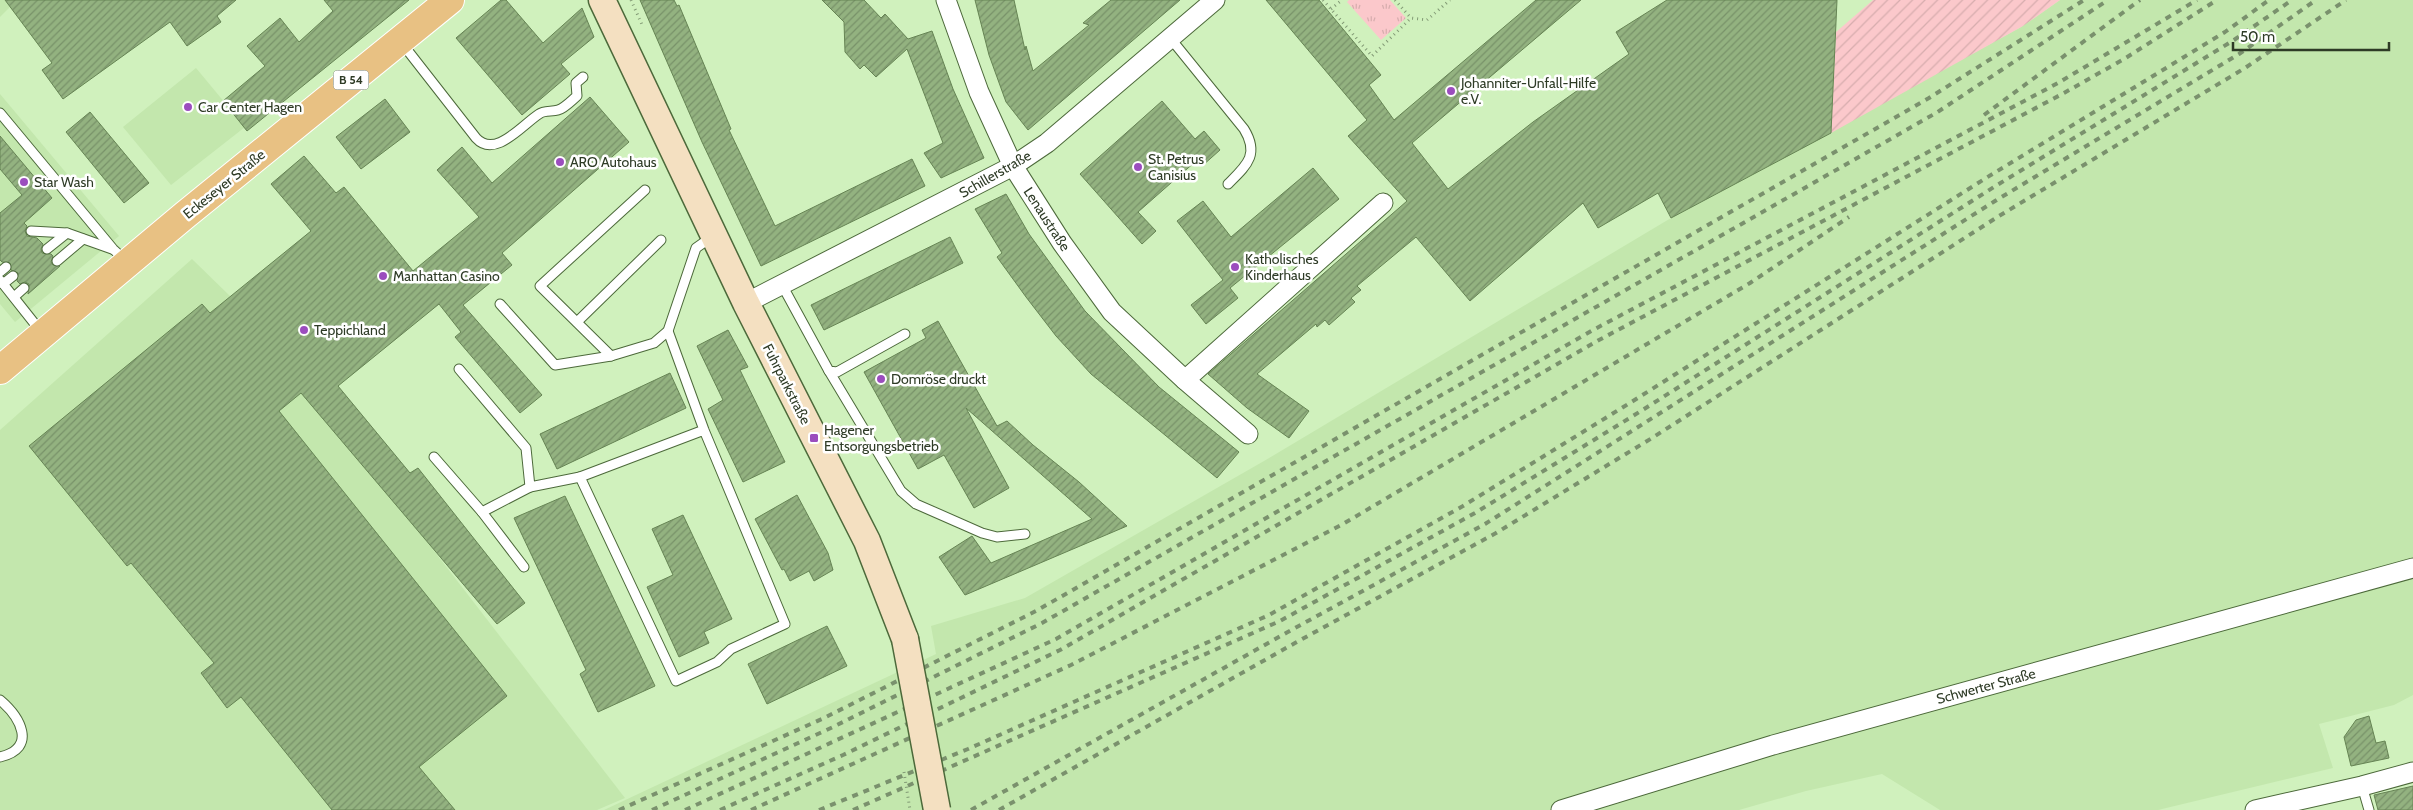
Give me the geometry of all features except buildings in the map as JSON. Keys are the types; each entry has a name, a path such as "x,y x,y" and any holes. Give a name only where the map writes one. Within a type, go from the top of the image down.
{"main road":[{"name":"Eckeseyer Straße","path":"0,370 43,334 121,256 185,215 450,0"},
{"name":"Fuhrparkstraße","path":"602,0 713,236 867,541 905,639 937,810"}],"street":[{"name":"Lenaustraße","path":"946,0 979,92 1014,166 1062,243 1112,312 1184,380 1248,434"},
{"name":"Schillerstraße","path":"746,303 1014,166 1047,143 1215,0"},
{"path":"1184,380 1383,203"},
{"name":"Schwerter Straße","path":"1561,810 1773,744 2413,568"},
{"path":"2255,810 2362,786 2413,772"}],"lane":[{"path":"1171,39 1244,129 1250,140 1251,155 1247,166 1228,184"},
{"path":"400,40 481,144 488,145 505,140 541,112 560,110 577,96 576,83 583,77"},
{"path":"0,113 121,256"},
{"path":"612,356 540,286 645,190"},
{"path":"31,231 67,233 83,238 121,256"},
{"path":"39,240 49,232"},
{"path":"47,249 67,233"},
{"path":"500,304 556,365 612,356 654,343 668,331 696,248 713,236"},
{"path":"57,261 83,238"},
{"path":"577,322 661,240"},
{"path":"13,276 2,282 43,334"},
{"path":"782,285 828,371 901,491 916,504 997,537 1025,534"},
{"path":"14,297 24,288"},
{"path":"580,477 676,681 717,662 731,648 785,624 704,430 668,331"},
{"path":"828,371 837,372 905,334"},
{"path":"459,369 526,448 530,487"},
{"path":"482,512 530,487 580,477 704,430"},
{"path":"434,457 482,512 524,567"},
{"path":"0,700 14,712 20,722 22,741 8,755 0,757"},
{"path":"2362,786 2369,810"}],"path":[{"path":"1323,0 1372,56 1411,18"},
{"path":"1331,9 1342,0"},
{"path":"1395,0 1411,18 1427,20 1450,0"}],"shaded area":[{"path":"0,0 5,0 10,7 0,17"},
{"path":"2060,0 2413,0 2413,695 2394,705 2319,724 2333,768 2158,810 1940,810 1882,774 1806,791 1739,810 604,810 936,654 931,626 1025,598 1264,461 1671,218 2023,26"},
{"name":"Car Center Hagen","path":"196,68 245,127 171,185 123,127"},
{"path":"0,94 119,236 15,322 0,304"},
{"path":"192,259 231,297 319,402 625,798 597,810 0,810 0,430"}],"green space":[{"path":"1349,0 1390,0 1406,18 1381,40 1347,2"},
{"path":"1873,0 2060,0 2023,26 1831,133 1836,32"}],"railway":[{"path":"619,810 824,718 1036,611 1929,98 2084,0"},
{"path":"652,810 833,727 1042,623 1936,113 2108,0"},
{"path":"1984,115 2140,0"},
{"path":"685,810 1056,639 1593,330 2058,83 2197,0"},
{"path":"720,810 843,755 1060,650 1599,340 2064,93 2124,59 2217,0"},
{"path":"819,810 968,749 1269,615 1463,506 1986,178 2225,32 2269,0"},
{"path":"853,810 1280,621 1475,513 1641,411 1994,187 2234,40 2292,0"},
{"path":"971,810 1286,633 1485,524 1995,201 2239,54 2316,0"},
{"path":"999,810 1295,643 1496,533 1652,438 1999,216 2245,68 2346,0"},
{"path":"751,810 1071,665 1343,524 1750,283 1849,217"}],"place":[{"name":"Johanniter-Unfall-Hilfe e.V.","path":"1451,91"},
{"name":"Car Center Hagen","path":"188,107"},
{"name":"ARO Autohaus","path":"560,162"},
{"name":"St. Petrus Canisius","path":"1138,167"},
{"name":"Star Wash","path":"24,182"},
{"name":"Katholisches Kinderhaus","path":"1235,267"},
{"name":"Manhattan Casino","path":"383,276"},
{"name":"Teppichland","path":"304,330"},
{"name":"Domröse druckt","path":"881,379"},
{"name":"Hagener Entsorgungsbetrieb","path":"814,438"}]}
